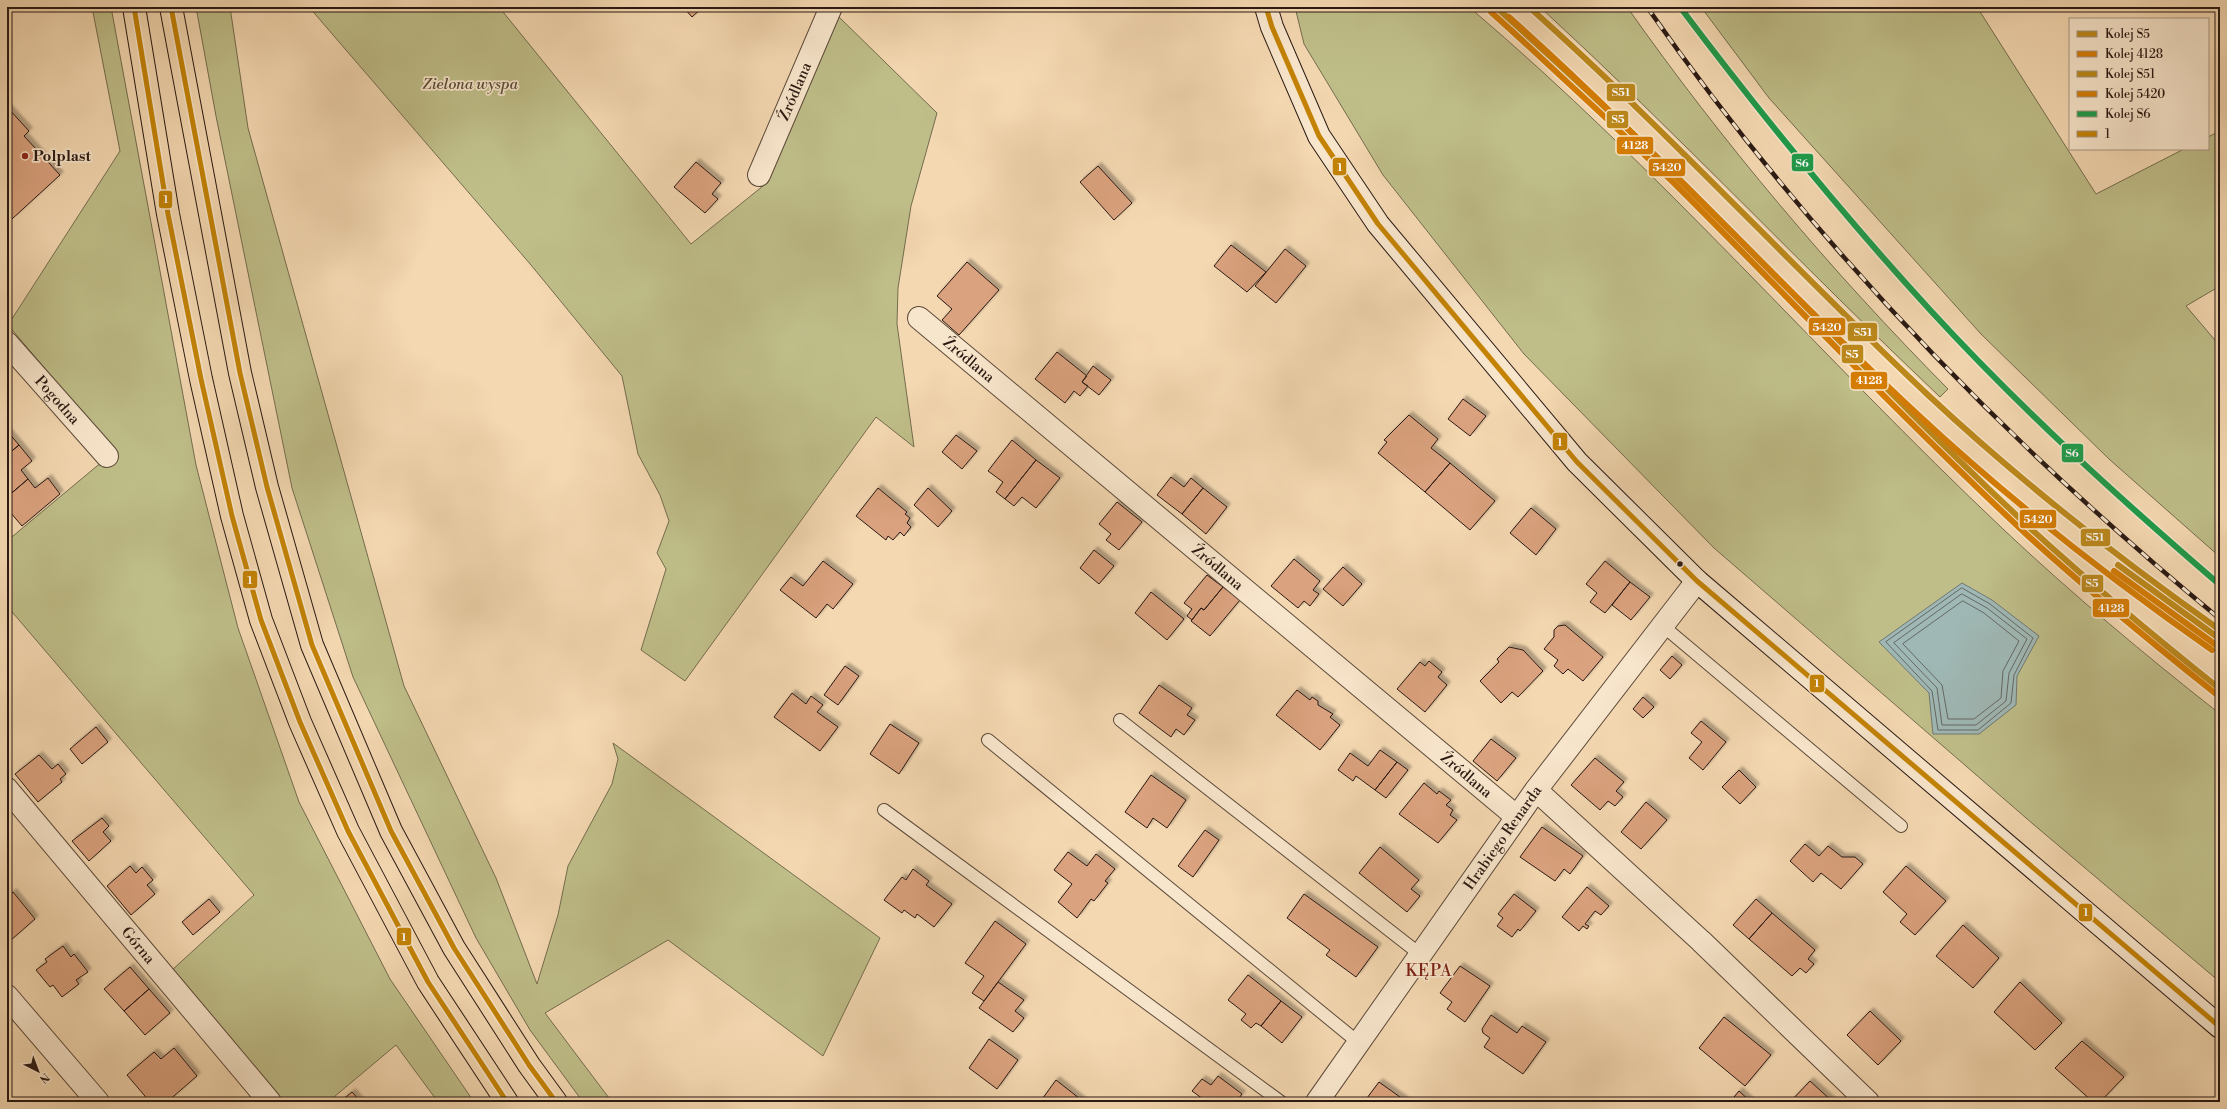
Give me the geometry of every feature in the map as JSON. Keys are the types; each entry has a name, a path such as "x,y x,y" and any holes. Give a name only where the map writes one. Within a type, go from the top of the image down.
{"main road":[{"path":"134,7 168,214 201,379 232,516 261,620 300,722 348,831 428,982 507,1102"},
{"path":"171,7 240,373 267,487 312,645 391,832 454,948 530,1065 556,1102"}],"street":[{"name":"Źródlana","path":"759,175 831,7"},
{"path":"1266,7 1272,27 1319,136 1378,224 1577,462 1697,581 2220,1027"},
{"name":"Źródlana","path":"919,318 1517,817"},
{"name":"Pogodna","path":"7,343 107,456"},
{"name":"Hrabiego Renarda","path":"1317,1102 1536,790 1697,581"},
{"name":"Górna","path":"7,789 270,1102"},
{"path":"1536,790 1701,941 1868,1102"},
{"path":"7,996 98,1102"}],"lane":[{"path":"1663,626 1901,826"},
{"path":"1120,720 1421,955"},
{"path":"988,740 1359,1043"},
{"path":"884,810 1281,1102"}],"green space":[{"path":"92,7 111,7 196,465 238,628 299,802 390,979 474,1102 438,1102 396,1045 328,1102 282,1102 171,971 254,895 7,606 7,541 115,451 8,325 120,151"},
{"path":"196,7 230,7 248,128 404,686 496,878 537,984 558,915 568,866 612,784 618,759 613,743 880,938 823,1056 668,940 545,1013 612,1102 583,1102 530,1030 476,938 353,677 292,488 216,116"},
{"name":"Zielona wyspa","path":"309,7 499,7 691,244 763,186 838,16 937,113 911,206 898,288 897,324 914,447 876,417 685,681 641,650 666,569 657,553 669,521 660,495 638,454 622,376 531,265"},
{"path":"1295,7 1469,7 1607,132 1674,198 1870,398 2003,529 2109,624 2220,714 2220,982 2033,824 1714,548 1524,354 1383,175 1304,44"},
{"path":"1540,7 1627,7 1701,107 1780,205 1862,299 1948,389 1940,397 1641,103"},
{"path":"1701,7 1977,7 2096,194 2182,150 2209,150 2209,136 2220,131 2220,286 2186,306 2220,346 2220,557 2109,459 1981,334 1769,98"}],"water":[{"path":"1962,583 1992,600 2039,636 2017,676 2016,705 1979,734 1933,734 1929,693 1879,642"}],"building":[{"path":"683,7 703,7 692,17"},
{"name":"Polplast","path":"7,107 29,131 24,136 60,175 12,219 7,213"},
{"path":"696,162 721,183 712,194 718,199 705,213 674,187"},
{"path":"1098,166 1132,203 1114,220 1080,182"},
{"path":"1231,245 1266,272 1247,292 1214,266"},
{"path":"1285,249 1306,266 1276,303 1255,286"},
{"path":"967,262 999,290 959,335 942,320 952,309 937,296"},
{"path":"1057,352 1087,376 1082,382 1088,386 1080,396 1074,391 1065,403 1035,379"},
{"path":"1093,366 1111,380 1099,395 1082,382"},
{"path":"1463,399 1486,416 1470,436 1448,419"},
{"path":"1409,415 1438,439 1431,448 1450,463 1425,492 1378,453 1387,442 1384,440"},
{"path":"7,431 19,445 7,455"},
{"path":"956,435 977,451 962,469 942,452"},
{"path":"1012,440 1036,460 1005,499 996,492 1003,482 988,471"},
{"path":"19,445 32,461 21,470 28,479 7,497 7,455"},
{"path":"1036,460 1060,478 1036,508 1022,497 1014,506 1005,499"},
{"path":"1450,463 1495,501 1470,530 1425,492"},
{"path":"1171,477 1184,487 1191,478 1203,488 1182,514 1157,495"},
{"path":"48,478 60,494 22,526 10,512 7,515 7,497 28,479 35,488"},
{"path":"878,488 907,512 905,514 910,518 907,523 911,527 904,536 900,532 893,540 888,536 886,540 856,516"},
{"path":"928,488 952,511 938,527 914,505"},
{"path":"1203,488 1227,507 1206,534 1182,514"},
{"path":"1117,502 1142,522 1119,550 1106,540 1111,534 1099,524"},
{"path":"1531,508 1556,529 1536,555 1510,533"},
{"path":"1094,550 1114,566 1099,584 1080,568"},
{"path":"1294,559 1320,581 1313,590 1319,594 1310,606 1304,601 1298,608 1271,586"},
{"path":"823,561 853,584 833,609 827,604 816,618 780,590 791,577 803,586"},
{"path":"1605,561 1630,582 1605,613 1590,602 1597,593 1586,584"},
{"path":"1343,567 1362,584 1343,606 1323,589"},
{"path":"1207,575 1223,587 1204,610 1201,608 1192,620 1187,616 1192,609 1184,603"},
{"path":"1630,582 1650,597 1631,620 1612,605"},
{"path":"1223,587 1240,600 1210,636 1191,621 1201,608 1204,610"},
{"path":"1151,592 1184,619 1167,640 1135,613"},
{"path":"1565,625 1603,657 1583,681 1568,669 1563,674 1554,666 1558,660 1544,649 1554,637 1554,630 1558,626"},
{"path":"1509,647 1523,650 1543,671 1518,697 1512,692 1501,703 1480,681 1499,662 1497,659"},
{"path":"1672,656 1682,665 1670,679 1660,670"},
{"path":"1429,661 1442,672 1438,677 1447,685 1425,712 1397,689 1420,662 1425,666"},
{"path":"845,666 859,676 838,705 824,695"},
{"path":"1159,685 1192,708 1187,715 1195,720 1184,735 1176,729 1171,737 1139,713"},
{"path":"1297,690 1310,700 1312,697 1318,701 1318,705 1333,714 1330,717 1340,725 1320,750 1276,715"},
{"path":"792,693 806,704 811,696 823,705 817,712 838,727 820,751 774,717"},
{"path":"1643,697 1654,707 1643,718 1633,709"},
{"path":"1701,721 1726,742 1703,770 1689,758 1702,742 1691,733"},
{"path":"890,724 919,743 899,774 870,754"},
{"path":"96,727 108,742 82,764 70,749"},
{"path":"1491,739 1516,758 1497,781 1473,761"},
{"path":"1380,750 1397,762 1375,790 1356,776 1353,781 1338,770 1350,753 1368,766"},
{"path":"39,755 52,769 58,764 66,774 60,779 62,782 38,802 15,774"},
{"path":"1595,758 1624,782 1616,791 1623,797 1615,806 1608,801 1600,810 1571,785"},
{"path":"1397,762 1408,770 1386,798 1375,790"},
{"path":"1739,770 1756,787 1740,804 1722,787"},
{"path":"1151,775 1186,800 1167,828 1153,818 1147,828 1125,812"},
{"path":"1424,783 1437,794 1439,791 1451,800 1446,805 1453,810 1450,815 1457,820 1438,843 1399,814"},
{"path":"1646,802 1667,820 1641,849 1621,832"},
{"path":"102,818 109,826 103,832 111,841 89,861 72,841"},
{"path":"1542,827 1583,856 1570,874 1564,869 1555,881 1520,857"},
{"path":"1205,830 1219,840 1193,877 1178,866"},
{"path":"1805,844 1819,856 1828,846 1842,857 1855,857 1863,864 1841,889 1821,873 1813,882 1790,861"},
{"path":"1380,847 1419,880 1411,889 1420,896 1407,912 1359,873"},
{"path":"1068,852 1087,866 1096,854 1115,869 1105,881 1108,883 1094,901 1091,899 1077,918 1058,902 1072,884 1054,870"},
{"path":"130,866 136,873 142,867 153,880 147,885 155,894 131,915 107,886"},
{"path":"1906,866 1946,901 1915,935 1900,922 1907,914 1883,892"},
{"path":"913,869 929,881 926,885 952,904 934,927 917,914 915,918 904,910 902,913 884,900 902,877 906,880"},
{"path":"1587,887 1609,906 1601,915 1595,911 1585,924 1589,926 1587,929 1583,926 1579,931 1562,917"},
{"path":"13,892 35,919 11,940 7,935 7,897"},
{"path":"1304,894 1378,947 1356,977 1326,955 1330,950 1287,918"},
{"path":"1514,894 1536,911 1520,931 1518,929 1512,937 1497,926 1503,918 1498,914"},
{"path":"209,899 220,912 193,935 182,922"},
{"path":"1756,899 1772,913 1749,939 1733,925"},
{"path":"1772,913 1815,950 1808,959 1814,964 1806,973 1800,968 1792,976 1749,939"},
{"path":"995,921 1026,944 984,1001 972,993 984,976 965,963"},
{"path":"1963,925 1999,958 1973,988 1936,956"},
{"path":"63,946 71,957 74,954 88,972 76,980 79,984 62,997 53,985 50,987 36,970 47,962 45,959"},
{"path":"1460,966 1490,986 1465,1022 1447,1009 1452,1002 1440,993"},
{"path":"130,967 149,989 124,1011 104,989"},
{"path":"1248,975 1281,1001 1261,1026 1256,1023 1251,1028 1241,1020 1246,1014 1228,1000"},
{"path":"998,982 1024,1000 1015,1011 1024,1018 1013,1032 979,1008"},
{"path":"2020,982 2062,1023 2035,1050 1994,1012"},
{"path":"149,989 170,1013 145,1035 124,1011"},
{"path":"1281,1001 1302,1017 1282,1043 1261,1026"},
{"path":"1870,1011 1901,1041 1878,1065 1847,1035"},
{"path":"1491,1015 1517,1033 1522,1026 1546,1042 1523,1074 1484,1047 1490,1038 1483,1033 1482,1029"},
{"path":"1724,1017 1771,1055 1745,1086 1699,1048"},
{"path":"989,1039 1018,1060 997,1089 969,1068"},
{"path":"2082,1041 2124,1077 2100,1102 2093,1102 2055,1068"},
{"path":"174,1048 197,1076 167,1102 150,1102 127,1075 154,1052 161,1059"},
{"path":"1218,1076 1242,1094 1236,1102 1201,1102 1203,1099 1192,1091 1202,1079 1211,1085"},
{"path":"1056,1080 1084,1102 1040,1102"},
{"path":"1810,1081 1833,1102 1790,1102"},
{"path":"1379,1082 1407,1102 1364,1102"},
{"path":"1739,1091 1751,1102 1730,1102"},
{"path":"352,1092 361,1102 340,1102"}],"railway":[{"path":"1647,7 1709,92 1774,174 1842,255 1913,332 1986,408 2062,481 2140,551 2220,619"}],"rail line":[{"name":"S5","path":"1496,7 1588,91 1656,156 1984,485 2123,610 2220,689"},
{"name":"S51","path":"1529,7 1631,102 1878,347 1963,427 2070,518 2144,575 2220,630"},
{"name":"S6","path":"1680,7 1740,85 1833,200 1931,311 2035,418 2108,486 2220,585"},
{"name":"4128","path":"1491,12 1674,183 1936,447 2025,533 2119,615 2216,694"},
{"name":"5420","path":"1509,17 1613,114 1813,314 1950,444 2022,506 2097,566 2212,650"},
{"name":"S5","path":"2118,565 2220,639"},
{"name":"4128","path":"2114,571 2216,645"}],"transit line":[{"name":"1","path":"134,7 168,214 201,379 232,516 261,620 300,722 348,831 428,982 507,1102"},
{"name":"1","path":"171,7 240,373 267,487 312,645 391,831 454,948 529,1065 556,1102"},
{"name":"1","path":"1266,7 1272,27 1319,136 1378,224 1577,462 1697,581 2220,1027"}],"place":[{"name":"Polplast","path":"25,156"}],"district":[{"name":"KĘPA","path":"1429,971"}]}
